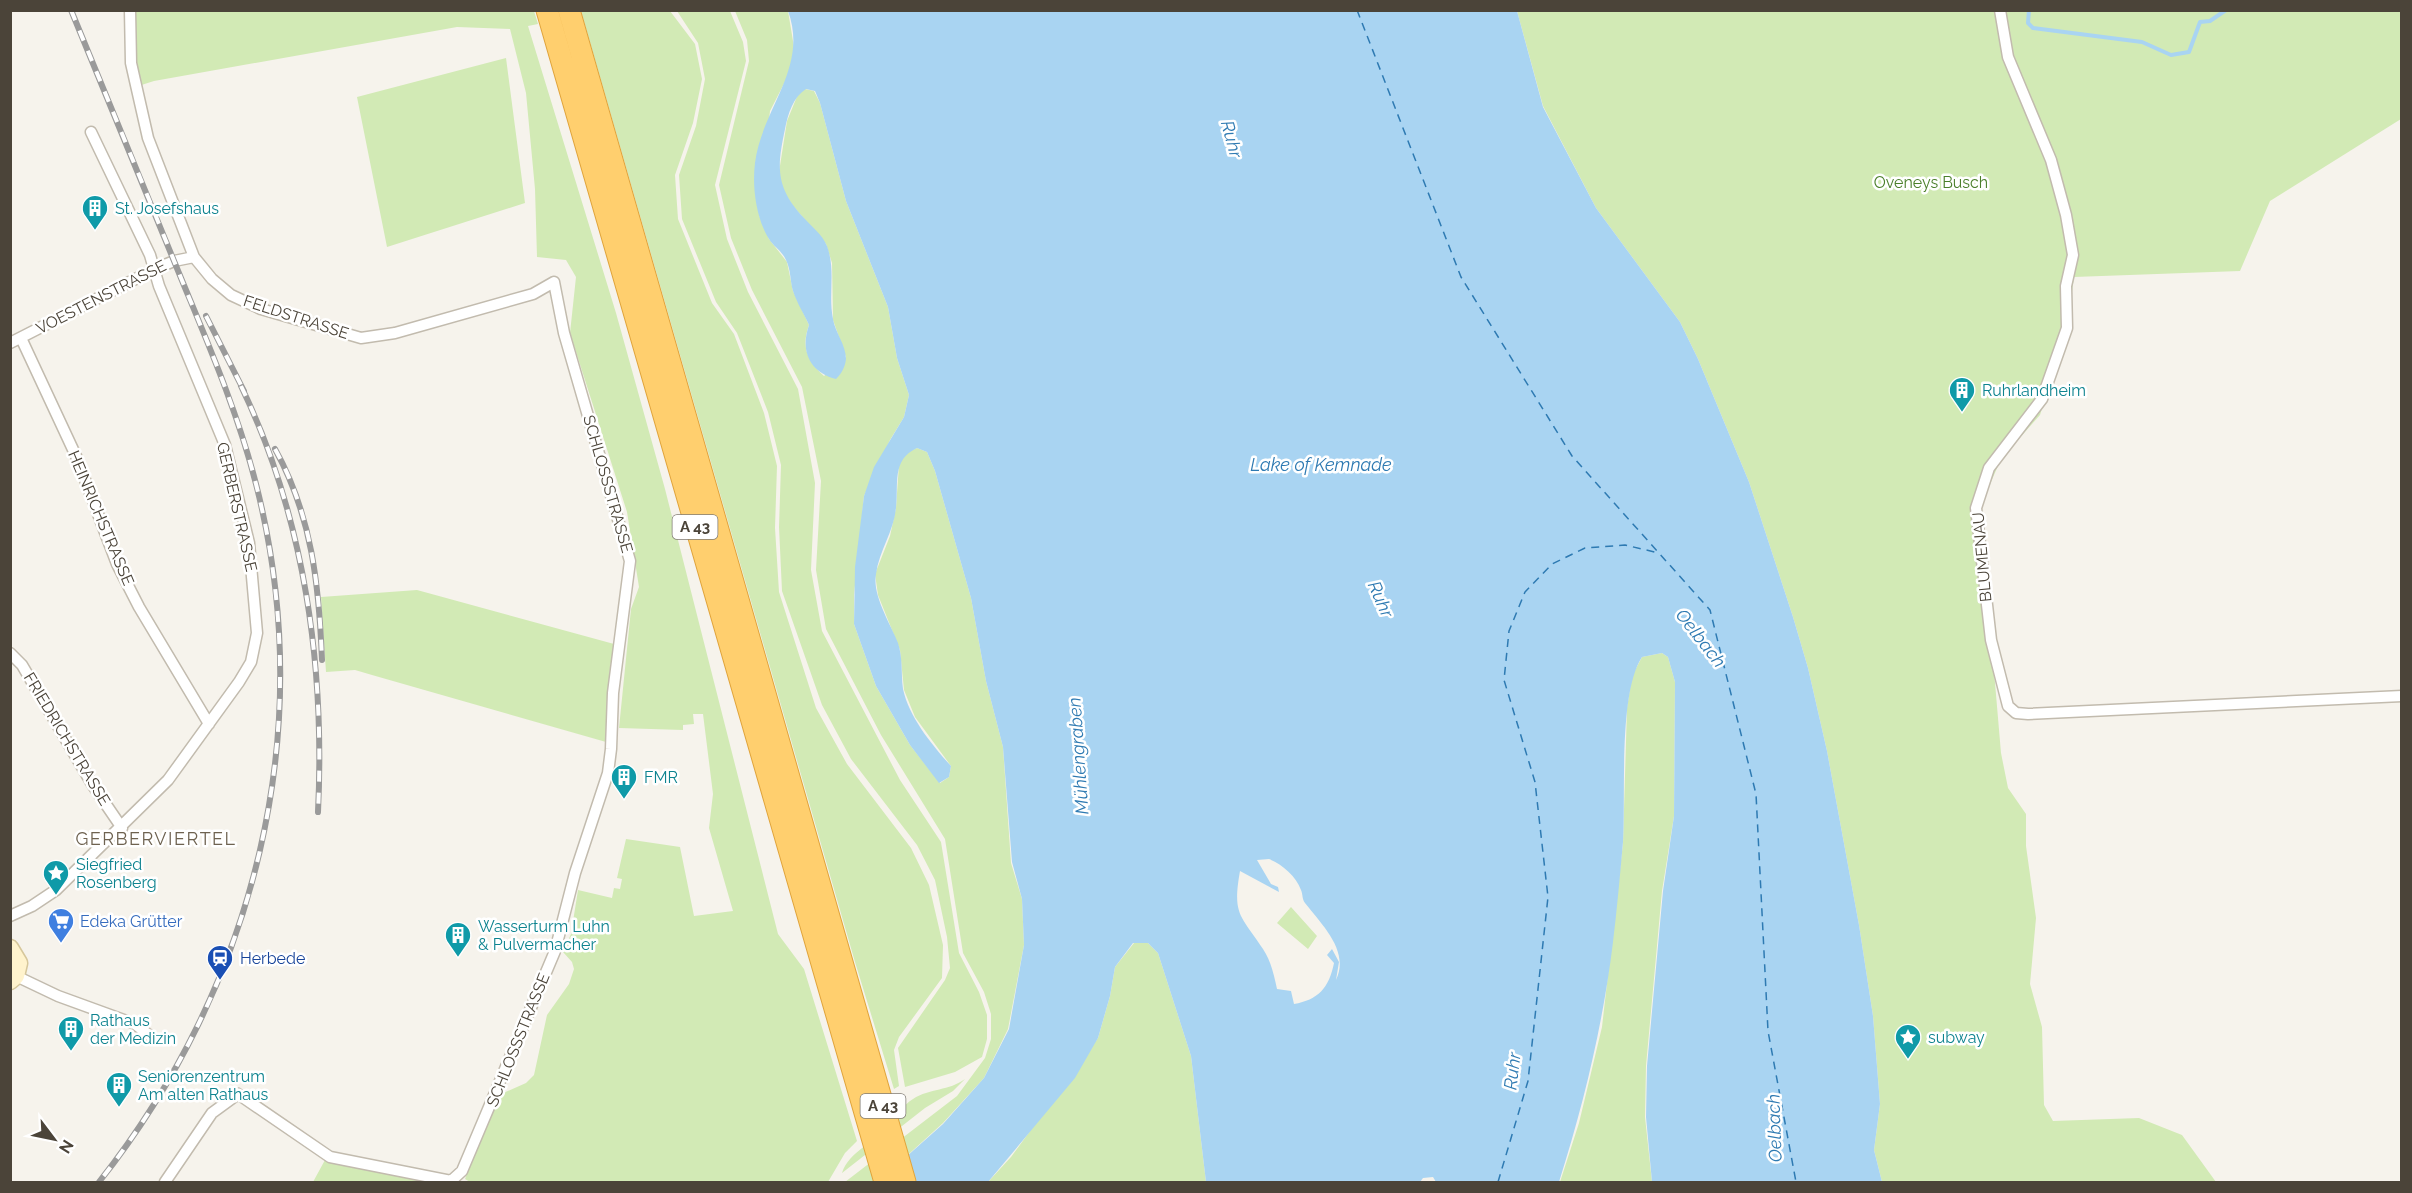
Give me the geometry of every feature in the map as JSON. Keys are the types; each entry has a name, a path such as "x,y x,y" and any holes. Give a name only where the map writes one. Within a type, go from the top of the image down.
{"highway":[{"name":"A 43","path":"547,10 853,1036 905,1182"},
{"name":"A 43","path":"568,10 853,1036 885,1182"}],"main road":[{"path":"10,948 19,963 13,978"}],"street":[{"name":"FELDSTRASSE","path":"130,10 133,77 148,138 194,257 212,279 231,295 261,309 361,338 395,333 533,294 554,282"},
{"name":"BLUMENAU","path":"2000,10 2007,57 2051,160 2073,242 2066,286 2067,328 2062,346 2042,399 1989,468 1976,508 1991,640 2008,706 2016,713 2028,714 2402,696"},
{"name":"GERBERSTRASSE","path":"10,916 32,906 56,890 122,828 168,780 251,662 257,633 249,543 225,446 155,269 91,132"},
{"name":"VOESTENSTRASSE","path":"16,341 155,269 174,261 194,257"},
{"name":"SCHLOSSSTRASSE","path":"165,1182 212,1113 223,1102 242,1094 330,1156 452,1181 462,1171 472,1151 528,1010 555,951 575,873 608,772 617,650 624,617 630,561 564,333 554,282"},
{"name":"HEINRICHSTRASSE","path":"16,341 76,456 117,564 209,724"},
{"name":"FRIEDRICHSTRASSE","path":"10,653 22,665 92,784 122,828"},
{"path":"13,978 135,1024 148,1035"}],"green space":[{"path":"129,11 534,11 538,24 528,26 616,313 665,489 778,934 804,969 857,1141 845,1153 828,1182 470,1182 465,1179 496,1100 501,1094 526,1083 534,1075 547,1015 569,984 574,969 572,962 563,952 571,934 578,890 612,898 614,888 620,889 622,879 617,878 626,839 680,847 694,916 733,911 709,828 713,794 703,714 693,714 694,724 683,725 683,730 619,728 631,609 639,587 627,512 570,333 576,277 566,260 537,257 535,189 526,93 510,29 457,27 154,81 132,88"},
{"path":"581,11 670,11 695,44 702,79 693,123 675,175 678,219 712,303 734,334 764,413 777,466 775,528 779,592 816,708 847,764 911,848 929,885 943,945 942,978 899,1037 894,1050 899,1086 894,1089 855,962"},
{"path":"677,11 730,11 743,42 746,61 715,185 727,239 748,292 798,389 815,483 811,570 822,631 900,780 941,842 959,953 979,992 987,1015 987,1039 982,1057 955,1072 905,1087 898,1048 945,980 950,968 947,937 935,880 917,845 851,759 822,705 782,591 779,527 781,465 768,412 737,333 716,302 682,219 679,175 696,126 705,79 698,43"},
{"path":"735,11 788,11 794,47 791,70 770,111 759,215 769,239 787,262 793,291 809,325 806,340 807,353 824,376 846,357 833,320 832,263 826,244 793,206 782,189 779,172 787,121 798,94 805,89 814,91 820,103 846,201 888,307 897,358 909,395 904,417 890,440 864,496 854,595 854,624 876,686 910,745 940,783 949,777 951,766 915,717 904,690 900,650 878,595 875,574 890,536 896,508 899,464 906,453 917,448 927,452 935,471 971,598 986,681 1003,747 1011,863 1022,899 1024,945 1008,1029 984,1078 943,1123 878,1182 845,1182 957,1096 985,1058 991,1039 991,1014 984,992 963,953 945,839 881,735 826,629 816,570 821,481 802,387 752,290 731,238 719,185 749,61 747,40"},
{"name":"Oveneys Busch","path":"1517,11 2401,11 2401,119 2270,201 2240,271 2074,277 2067,328 2040,415 2001,459 1980,507 2001,753 2008,788 2026,814 2026,846 2036,918 2030,984 2042,1027 2044,1105 2053,1121 2139,1118 2182,1135 2216,1182 1882,1182 1874,1150 1880,1104 1873,1016 1859,925 1827,751 1808,668 1793,617 1749,482 1698,359 1680,322 1596,208 1543,106"},
{"path":"506,58 525,203 387,247 357,97"},
{"path":"417,590 614,644 610,668 606,742 355,670 326,672 321,597"},
{"path":"1662,653 1668,657 1675,682 1674,816 1662,891 1646,1066 1645,1117 1652,1182 1560,1182 1579,1123 1602,1027 1623,843 1627,708 1632,676 1642,657"},
{"path":"1291,907 1317,936 1308,949 1277,923"},
{"path":"1134,943 1148,943 1158,953 1191,1056 1206,1182 988,1182 1011,1157 1098,1038 1110,996 1115,967"},
{"path":"965,1079 953,1091 925,1108 842,1173 845,1165 864,1146 892,1124 909,1101 919,1095 953,1086"},
{"path":"325,1160 431,1182 313,1182"}],"water":[{"name":"Lake of Kemnade","path":"788,11 1517,11 1543,107 1596,208 1680,322 1698,359 1749,482 1793,617 1808,668 1827,751 1859,925 1873,1016 1880,1104 1874,1150 1882,1182 1652,1182 1646,1117 1647,1066 1663,891 1674,816 1675,682 1668,657 1662,653 1642,657 1634,674 1629,695 1626,719 1623,842 1609,973 1592,1063 1559,1182 1436,1182 1433,1177 1423,1178 1420,1182 1206,1182 1191,1056 1158,953 1148,943 1133,943 1115,967 1110,996 1098,1038 1075,1078 988,1182 878,1182 943,1124 984,1078 1009,1029 1024,945 1022,899 1012,862 1003,747 986,681 971,598 935,471 927,452 917,448 903,459 900,466 895,516 880,557 875,582 882,609 900,649 903,689 910,710 922,730 951,766 949,777 939,783 910,745 876,686 854,624 855,567 864,496 874,467 904,417 909,395 897,358 888,307 846,201 815,91 806,89 801,92 792,106 785,129 780,166 783,186 788,196 822,238 830,255 833,319 846,359 843,370 836,379 819,371 809,359 806,351 806,334 809,325 793,291 788,264 769,239 761,222 755,192 755,163 759,143 789,70 793,51 793,32","holes":["1269,859 1284,867 1296,880 1304,901 1332,939 1339,959 1339,962 1332,949 1327,955 1334,963 1325,986 1316,996 1294,1004 1291,991 1277,989 1268,958 1240,914 1237,897 1240,871 1279,892 1278,887 1271,884 1257,860"]}],"waterway":[{"path":"2029,10 2028,23 2033,28 2142,42 2171,55 2189,52 2200,22 2210,21 2226,10"}],"ferry route":[{"path":"1357,10 1461,277 1572,456 1710,610 1756,794 1768,1031 1796,1182"},
{"path":"1498,1182 1528,1081 1548,897 1535,782 1504,680 1509,631 1525,592 1552,564 1585,548 1625,545 1659,553"}],"railway":[{"path":"71,10 212,354 241,431 256,484 274,577 280,670 275,761 260,852 234,940 198,1025 153,1106 99,1182"},
{"path":"206,316 244,391"},
{"path":"241,386 263,436 281,488 306,594 314,648 318,703 318,812"},
{"path":"275,449 288,474 305,525 316,578 322,660"}],"place":[{"name":"St. Josefshaus","path":"95,231"},
{"name":"Ruhrlandheim","path":"1962,413"},
{"name":"FMR","path":"624,800"},
{"name":"Siegfried Rosenberg","path":"56,896"},
{"name":"Edeka Grütter","path":"61,944"},
{"name":"Wasserturm Luhn & Pulvermacher","path":"458,958"},
{"name":"Herbede","path":"220,981"},
{"name":"Rathaus der Medizin","path":"71,1052"},
{"name":"subway","path":"1908,1060"},
{"name":"Seniorenzentrum Am alten Rathaus","path":"119,1108"}],"district":[{"name":"GERBERVIERTEL","path":"156,838"}],"water label":[{"name":"Ruhr","path":"1232,139"},
{"name":"Ruhr","path":"1381,599"},
{"name":"Oelbach","path":"1701,638"},
{"name":"Mühlengraben","path":"1078,756"},
{"name":"Ruhr","path":"1512,1071"},
{"name":"Oelbach","path":"1774,1128"}]}
